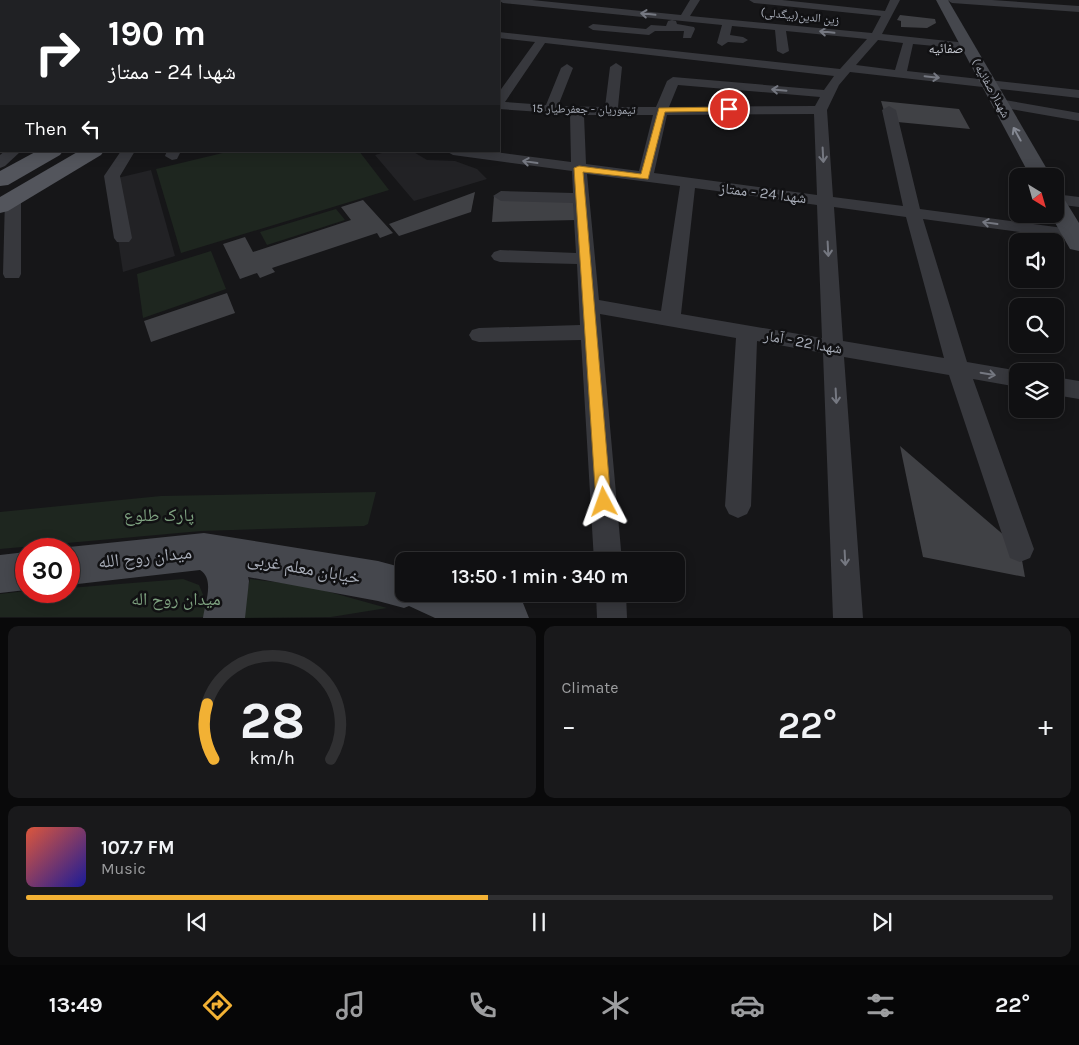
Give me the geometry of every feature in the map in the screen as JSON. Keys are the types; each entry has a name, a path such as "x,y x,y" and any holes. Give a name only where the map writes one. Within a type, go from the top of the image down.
{"main road":[{"name":"شهدا( صفائیه )","path":"942,0 1036,168"},
{"path":"0,169 31,152"},
{"path":"0,180 51,152"},
{"path":"4,199 72,152"},
{"path":"4,199 92,152"},
{"path":"1064,217 1076,239"},
{"name":"میدان روح الله","path":"80,565 204,551 219,560 229,581 224,618"},
{"name":"خیابان معلم غربی","path":"204,551 395,586"},
{"path":"0,574 15,572"},
{"path":"452,602 508,618"}],"street":[{"name":"زین الدین(بیگدلی)","path":"503,0 577,4 676,21 728,22 742,19 780,27 793,24 879,32"},
{"path":"618,25 626,0"},
{"path":"593,27 649,32 651,28 670,30 695,0"},
{"path":"754,0 837,5 889,14"},
{"path":"848,618 820,110 828,94 879,32 895,0"},
{"path":"952,0 1079,9"},
{"path":"676,21 690,29 687,36"},
{"path":"728,22 723,41 743,40"},
{"path":"780,27 783,51"},
{"path":"879,32 964,40"},
{"path":"879,32 909,40 964,40"},
{"path":"500,35 645,53 900,74 1079,94"},
{"path":"500,100 543,39"},
{"path":"900,74 909,40"},
{"path":"611,111 616,67"},
{"path":"550,110 567,68"},
{"path":"645,177 662,110 673,81 828,94"},
{"path":"999,102 1079,117"},
{"name":"تیموریان - جعفرطیار 15","path":"500,105 577,111 820,110"},
{"path":"889,110 913,213 958,368 1020,549"},
{"path":"577,111 585,259 607,552"},
{"path":"0,163 13,152"},
{"path":"123,238 112,176 127,152"},
{"name":"شهدا 24 - ممتاز","path":"460,152 913,213 1076,239"},
{"path":"670,319 688,183"},
{"path":"501,196 581,198"},
{"path":"4,199 12,274"},
{"path":"1064,201 1079,202"},
{"path":"500,256 585,259"},
{"name":"شهدا 22 - آمار","path":"589,305 1009,377"},
{"path":"479,335 591,332"},
{"path":"738,506 747,332"},
{"path":"1064,388 1079,390"},
{"path":"611,602 612,618"}],"shaded area":[{"path":"386,152 414,152 427,160 455,161 477,169 487,179 414,201 375,155"},
{"path":"151,170 175,256 123,272 109,180"}],"green space":[{"path":"227,152 360,152 389,190 181,253 156,169"},
{"path":"336,209 345,220 267,245 260,232"},
{"path":"211,251 226,289 143,318 137,274"},
{"name":"پارک طلوع","path":"376,492 368,524 364,526 201,531 80,542 80,538 15,538 15,548 0,549 0,512 161,496"},
{"name":"میدان روح اله","path":"183,579 199,585 208,607 206,617 0,617 0,594 15,592 15,603 80,603 80,587"},
{"path":"250,579 308,586 387,608 331,617 241,618"}],"building":[{"path":"900,15 935,19 936,23 927,28 901,27 901,21 897,20"},
{"path":"881,101 959,109 970,129 887,121"},
{"path":"475,192 471,212 399,236 389,224"},
{"path":"494,196 572,199 577,220 492,222"},
{"path":"363,200 393,233 380,238 377,233 272,268 275,272 260,278 257,273 240,279 223,244 245,237 253,252 351,220 341,207"},
{"path":"227,293 235,313 151,342 144,321"},
{"path":"900,446 1020,549 1025,577 923,557"}],"district":[{"name":"صفائیه","path":"946,48"}],"route":[{"path":"604,502 579,168 645,177 662,110 729,109"}]}
